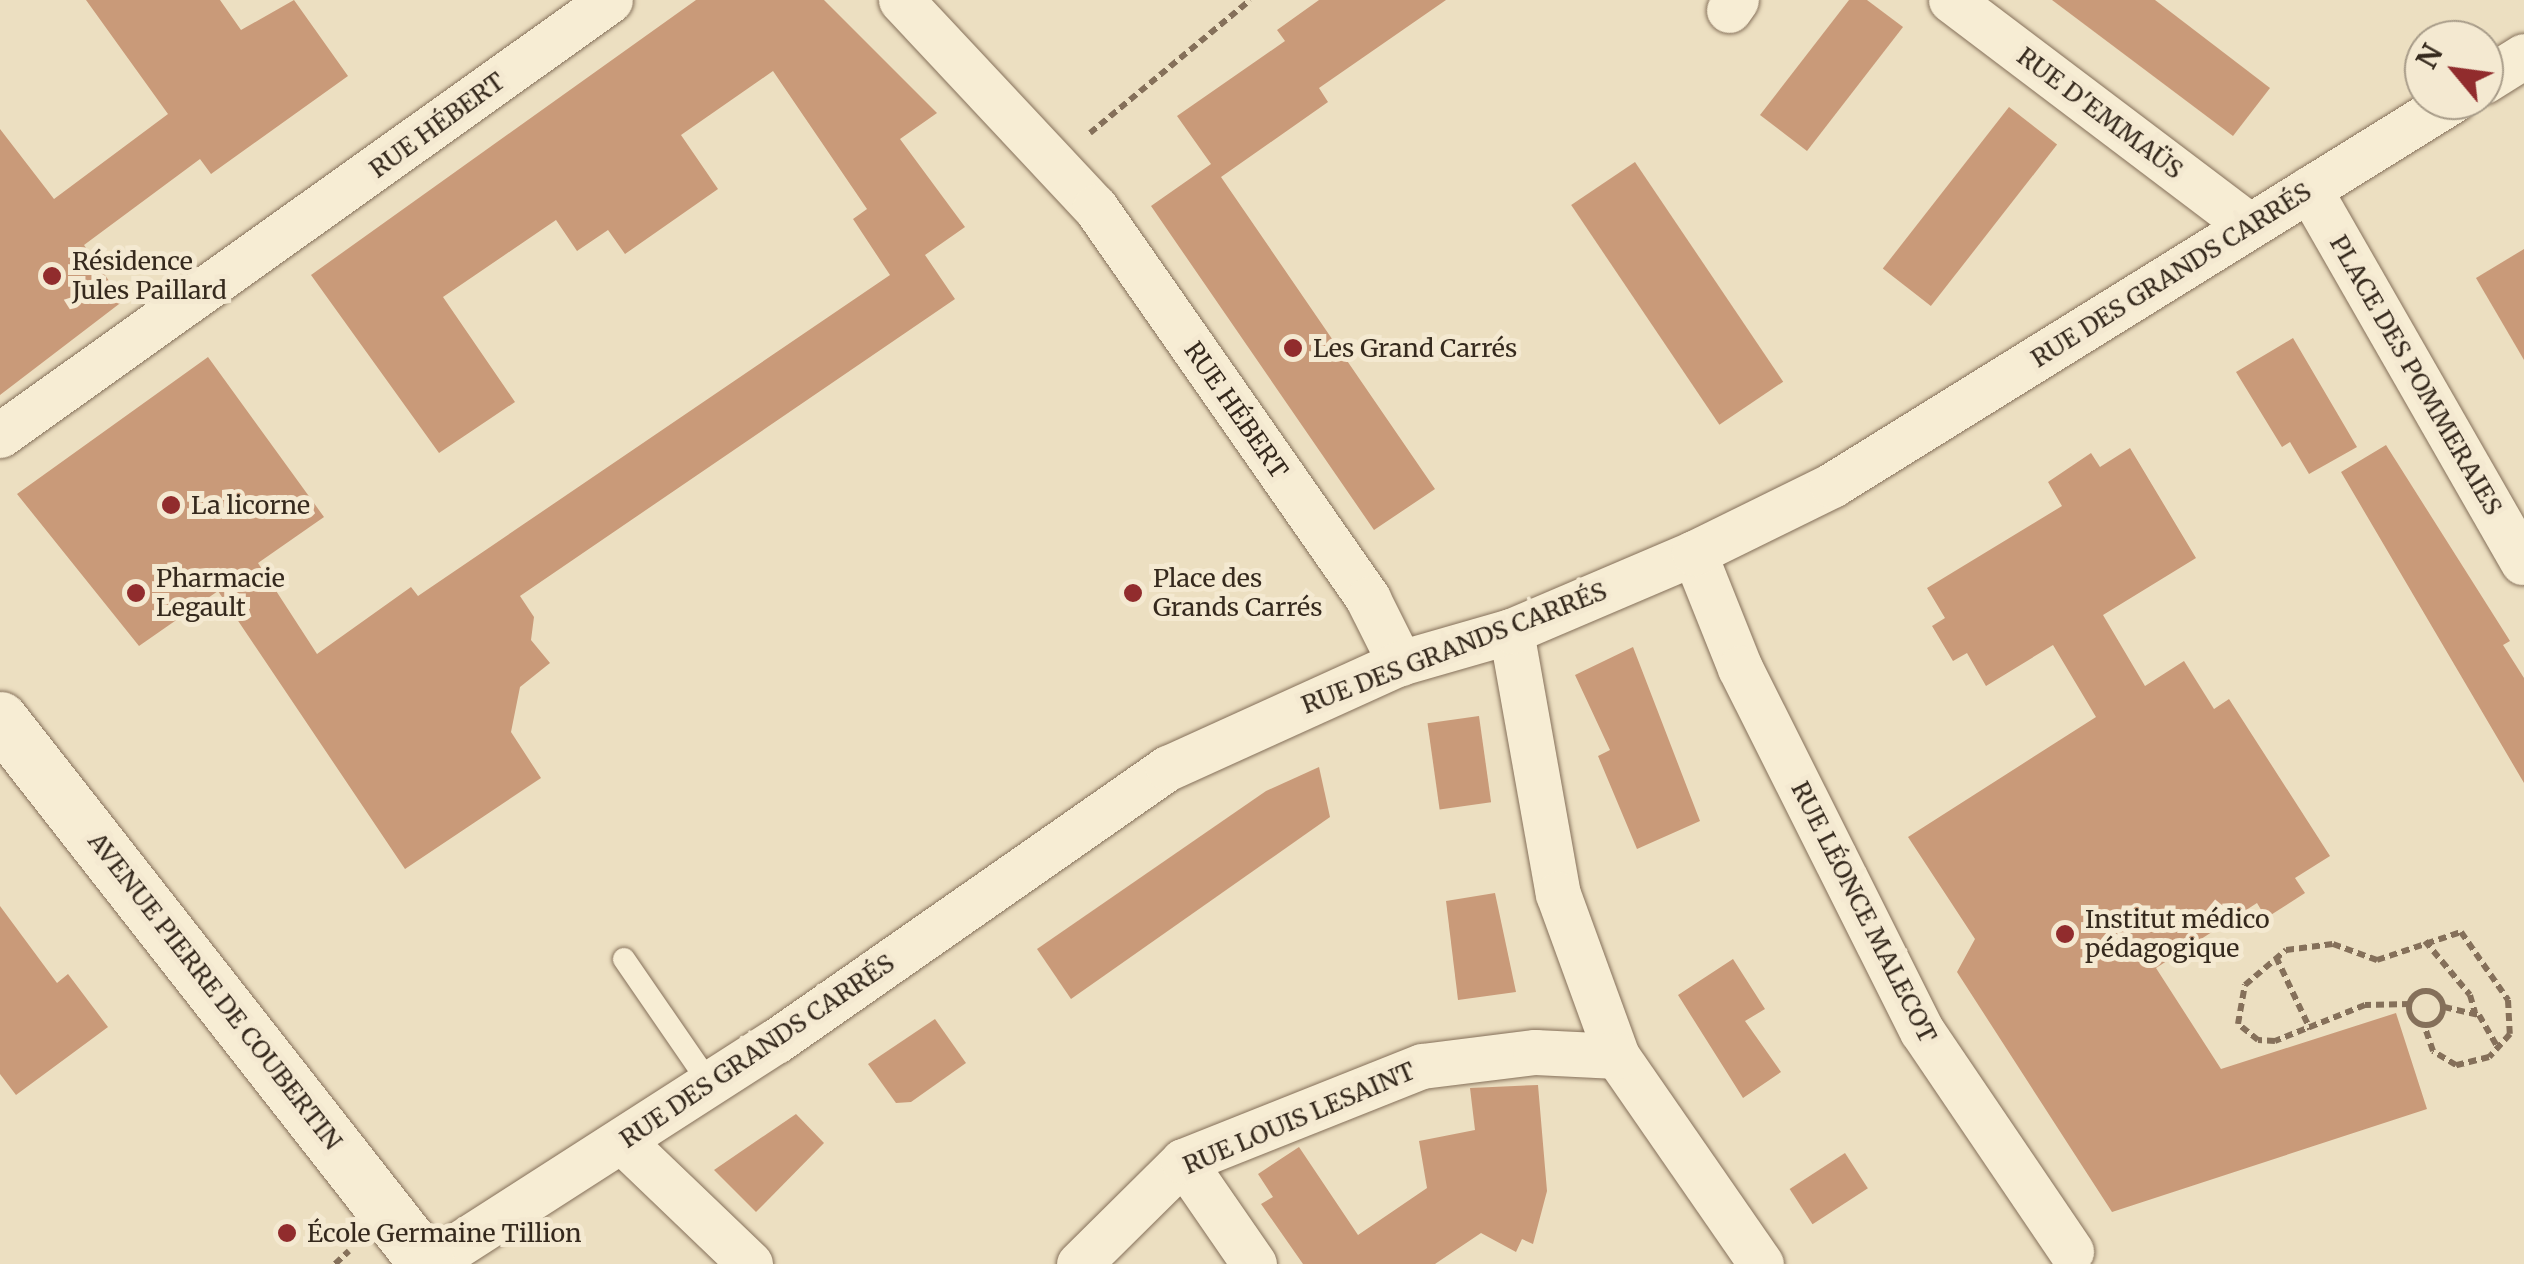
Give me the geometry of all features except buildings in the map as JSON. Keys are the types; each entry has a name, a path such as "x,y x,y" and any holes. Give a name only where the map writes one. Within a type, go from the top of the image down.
{"street":[{"name":"RUE HÉBERT","path":"0,435 610,0"},
{"name":"RUE HÉBERT","path":"901,0 1060,165 1368,599 1400,663"},
{"name":"RUE D'EMMAÜS","path":"1951,0 2248,225"},
{"name":"RUE DES GRANDS CARRÉS","path":"427,1264 624,1142 1168,768 1400,663 1510,630 1694,553 1832,485 2420,120"},
{"name":"PLACE DES POMMERAIES","path":"2309,189 2524,562"},
{"name":"RUE LÉONCE MALECOT","path":"1694,553 1740,668 1922,1031 2071,1250"},
{"path":"1510,630 1558,894 1617,1056 1762,1264"},
{"name":"AVENUE PIERRE DE COUBERTIN","path":"0,719 427,1264"},
{"name":"RUE LOUIS LESAINT","path":"1079,1264 1183,1161 1422,1066 1536,1052 1617,1056"},
{"path":"624,1142 750,1264"},
{"path":"1183,1161 1254,1264"}],"lane":[{"path":"624,960 710,1084"}],"path":[{"path":"1060,165 1117,104 1250,0"},
{"path":"2448,931 2475,944 2514,1018 2499,1048 2472,1065 2442,1061 2410,1004 2381,1000 2310,1029 2258,1040 2238,1024 2245,985 2276,956 2310,942 2377,960 2425,941 2448,931"},
{"path":"2425,941 2470,995 2475,1012 2499,1048"},
{"path":"2276,956 2310,1029"},
{"path":"2410,1004 2425,990 2444,1007 2475,1012"},
{"path":"2424,1025 2444,1007"}],"place":[{"name":"Résidence Jules Paillard","path":"52,276"},
{"name":"Les Grand Carrés","path":"1293,348"},
{"name":"La licorne","path":"171,505"},
{"name":"Pharmacie Legault","path":"136,593"},
{"name":"Place des Grands Carrés","path":"1133,593"},
{"name":"Institut médico pédagogique","path":"2065,934"},
{"name":"École Germaine Tillion","path":"287,1233"}]}
